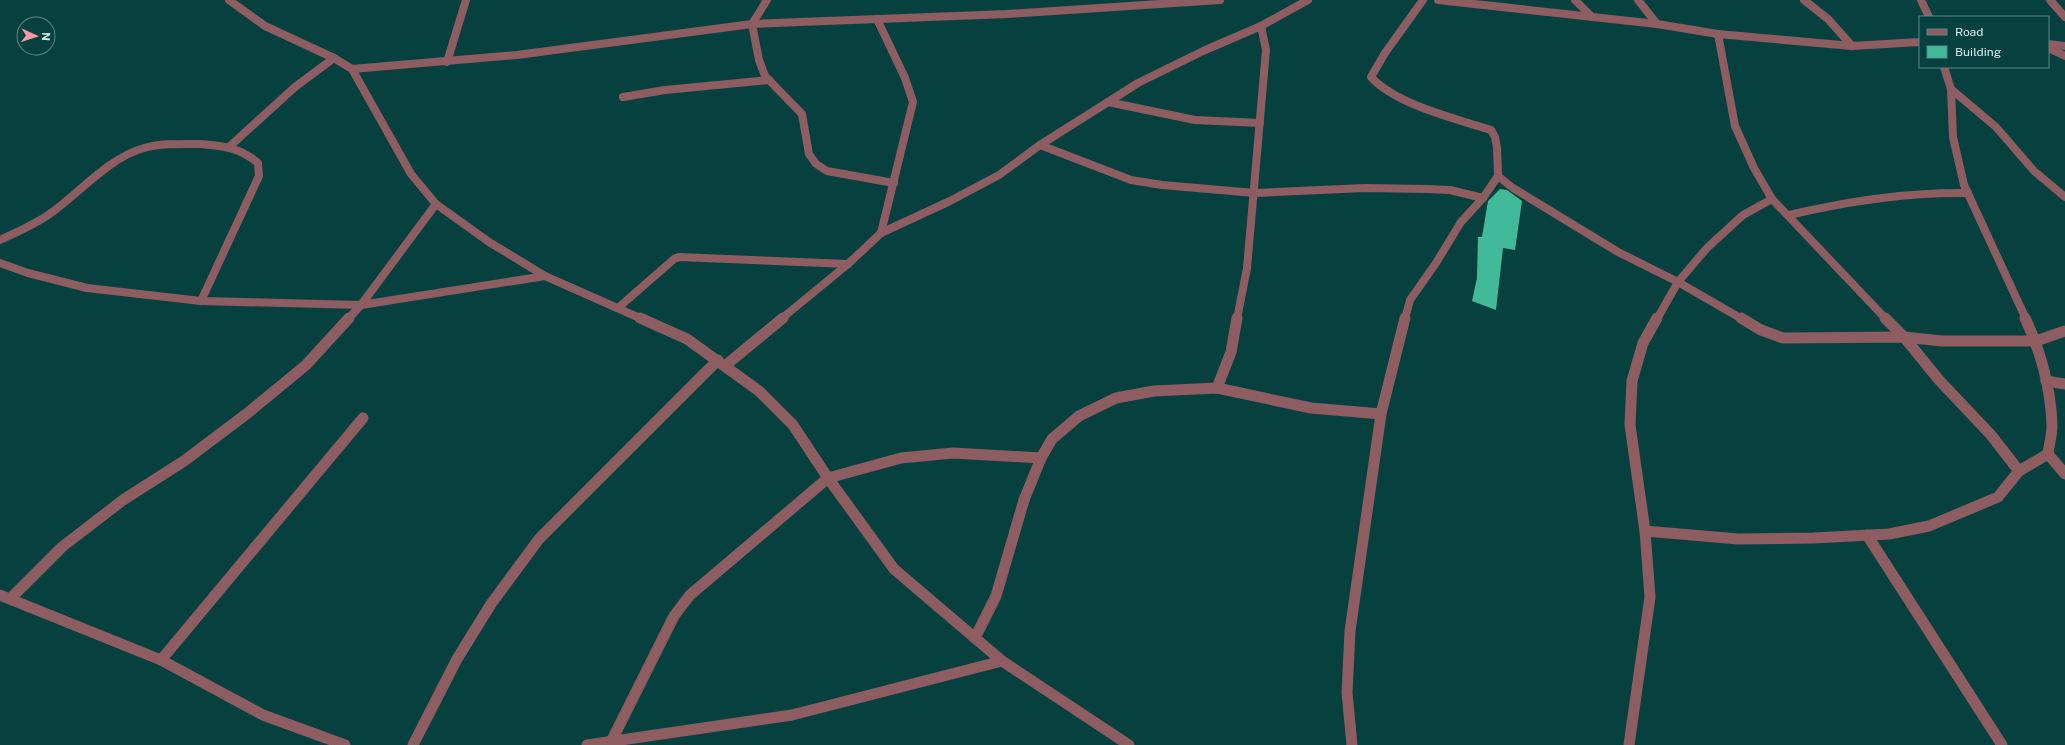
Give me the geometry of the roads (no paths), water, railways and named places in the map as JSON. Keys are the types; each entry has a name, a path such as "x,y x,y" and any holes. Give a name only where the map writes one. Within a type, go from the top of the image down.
{"street":[{"path":"229,0 265,26 334,58 352,69 410,174 436,204 489,242 545,276 687,339 759,390 793,425 828,478 894,569 1002,661 1129,745"},
{"path":"447,62 466,0"},
{"path":"767,0 752,24 759,60 768,80 802,114 809,154 816,164 827,171 894,183"},
{"path":"352,69 516,55 752,24 1015,14 1220,0"},
{"path":"413,745 457,660 491,604 539,539 722,363 848,264 881,233 950,202 999,175 1040,144 1138,83 1203,51 1261,26 1308,0"},
{"path":"1352,745 1347,693 1350,631 1381,414 1410,300 1436,263 1461,222 1483,198 1498,176 1496,137 1491,130 1433,111 1373,83 1371,77 1385,52 1423,0"},
{"path":"1438,0 1657,24 1718,34 1852,46 1919,42"},
{"path":"1575,0 1592,17"},
{"path":"1638,0 1657,24"},
{"path":"1804,0 1828,19 1852,46"},
{"path":"1921,0 1929,16"},
{"path":"2050,0 2065,17"},
{"path":"877,19 905,78 913,102 908,128 881,233"},
{"path":"1217,388 1231,352 1247,268 1255,193 1266,50 1261,26"},
{"path":"1718,34 1728,95 1735,126 1754,168 1772,198 1845,277 1904,336 1939,380 1991,435 2019,471"},
{"path":"2049,44 2065,46"},
{"path":"2049,48 2065,56"},
{"path":"229,147 295,87 334,58"},
{"path":"1944,68 1951,89 1953,138 1964,185 2036,341 2046,381 2052,427 2048,454 2065,474"},
{"path":"623,96 665,90 768,80"},
{"path":"1951,89 1996,127 2034,171 2065,197"},
{"path":"1108,102 1196,120 1260,123"},
{"path":"0,240 49,215 98,175 134,151 146,147 192,144 229,147 247,154 258,163 259,176 201,301"},
{"path":"1040,144 1131,180 1162,185 1255,193 1366,188 1427,189 1450,190 1483,198"},
{"path":"1498,176 1514,188 1618,252 1678,282 1761,330 1783,338 1904,336 1942,341 2036,341 2065,331"},
{"path":"1789,215 1852,200 1891,195 1931,191 1968,193"},
{"path":"1629,745 1650,597 1645,531 1630,425 1632,381 1643,344 1678,282 1707,248 1743,215 1772,198"},
{"path":"345,745 263,715 160,660 5,596 62,547 123,500 184,461 249,412 301,370 361,305 436,204"},
{"path":"618,308 674,259 679,257 848,264"},
{"path":"0,263 28,273 87,288 201,301 361,305 545,276"},
{"path":"2046,381 2065,384"},
{"path":"975,638 996,596 1024,500 1041,458 1052,439 1078,416 1116,398 1154,391 1217,388 1311,408 1381,414"},
{"path":"160,660 363,418"},
{"path":"611,742 674,616 690,595 712,574 828,478 874,464 901,458 952,453 1041,458"},
{"path":"1645,531 1738,539 1814,538 1889,534 1929,526 1998,497 2019,471 2048,454"},
{"path":"1867,535 2002,745"},
{"path":"587,745 792,715 1002,661"}]}
